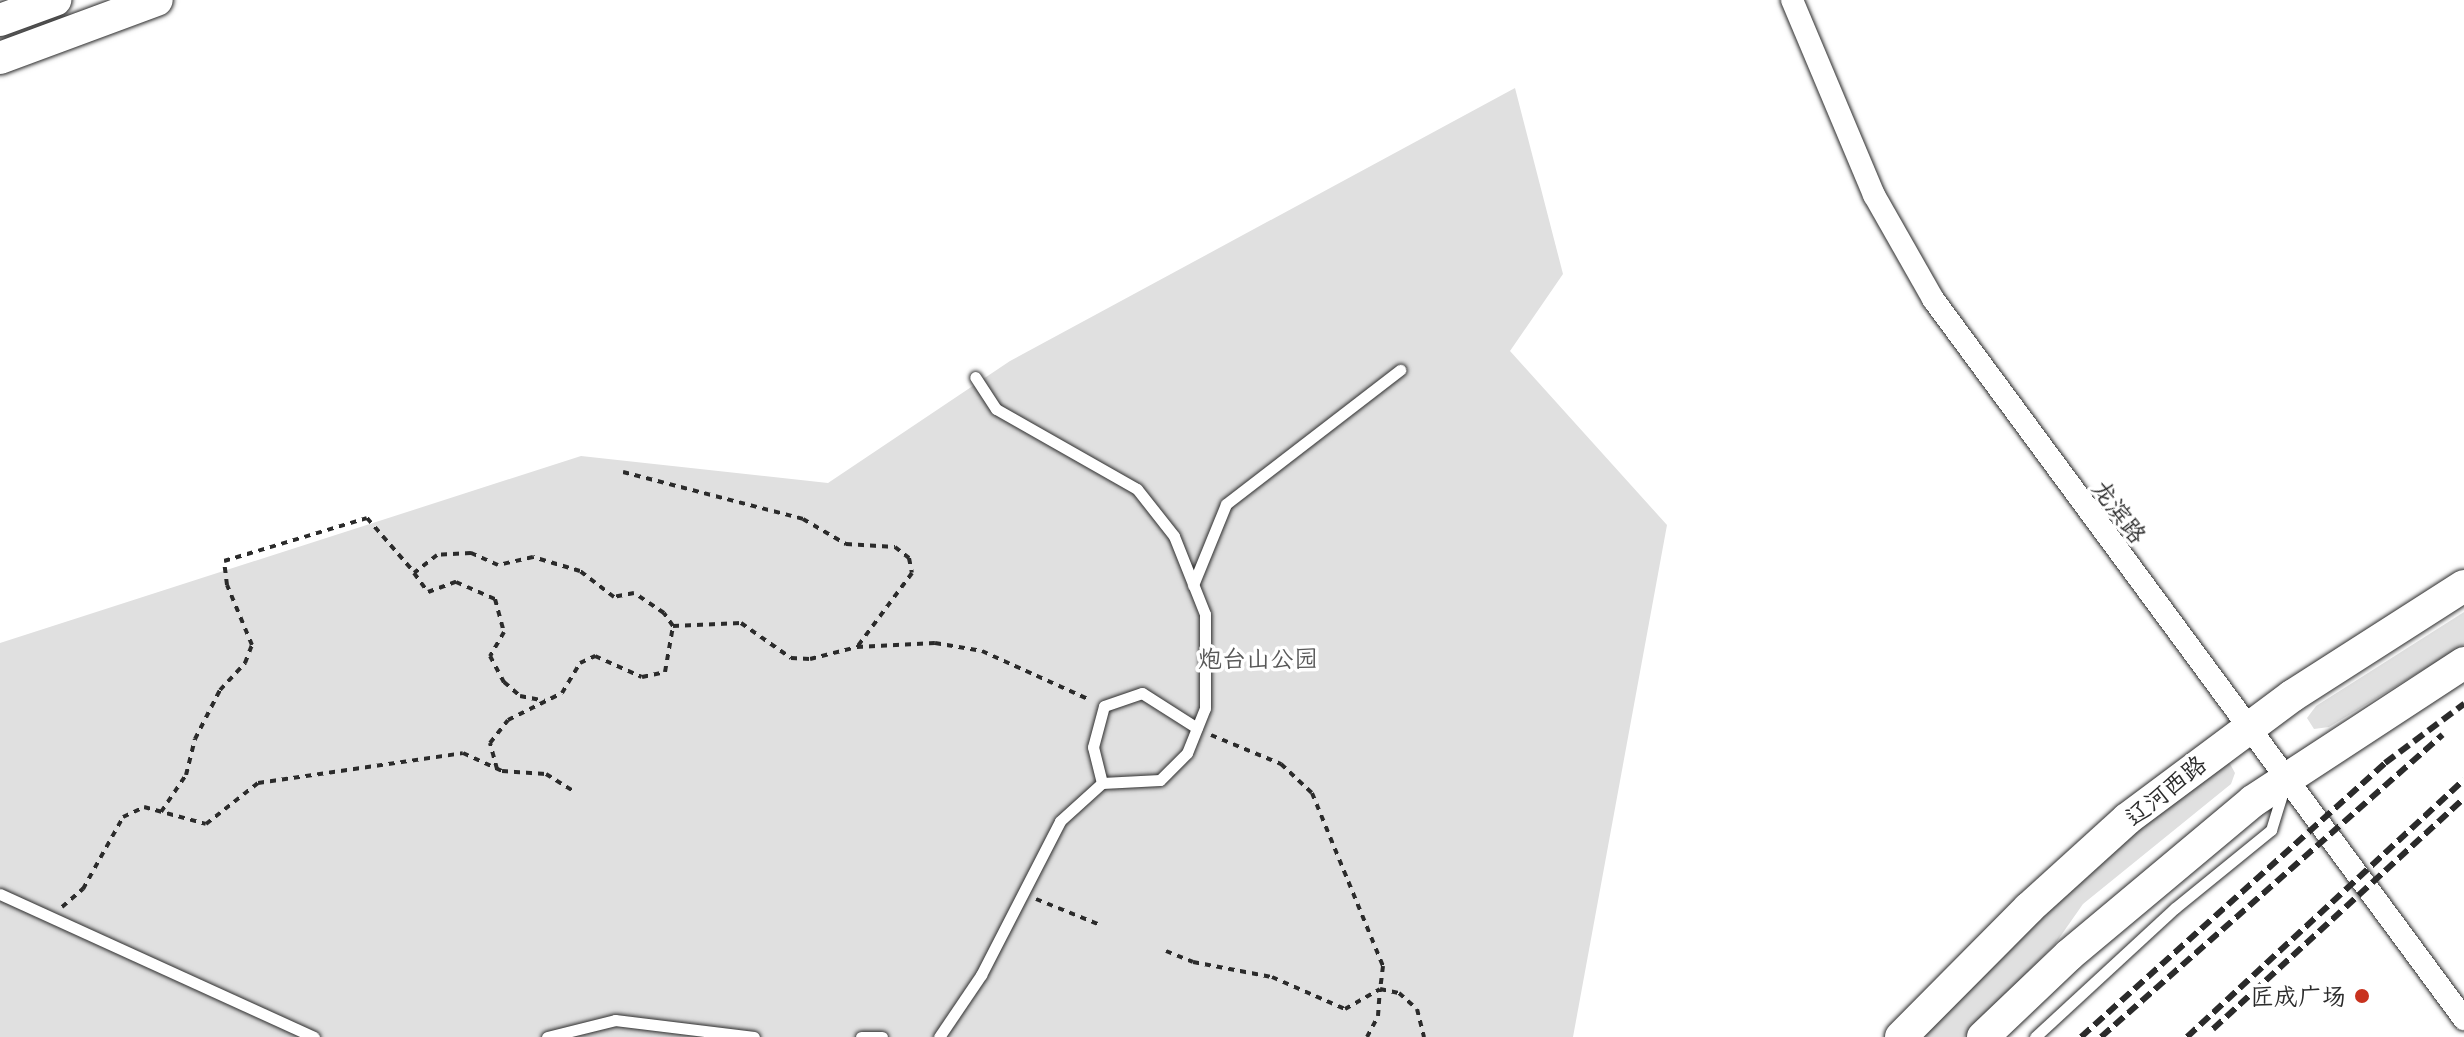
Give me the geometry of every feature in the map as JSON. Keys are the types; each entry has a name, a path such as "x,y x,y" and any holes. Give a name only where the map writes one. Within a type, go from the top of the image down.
{"main road":[{"path":"0,20 55,0"},
{"path":"0,58 157,0"},
{"name":"辽河西路","path":"1901,1037 2018,918 2116,829 2248,727 2464,586"},
{"path":"1983,1037 2069,955 2286,778 2464,663"}],"street":[{"name":"龙滨路","path":"1792,0 1820,77 1874,195 1933,299 2464,1019"}],"lane":[{"path":"1193,585 1226,504 1400,370"},
{"path":"939,1037 981,975 1060,821 1102,783 1160,780 1187,753 1205,708 1205,614 1174,536 1137,489 996,409 975,377"},
{"path":"1102,783 1093,747 1104,706 1142,693 1197,728"},
{"path":"2035,1037 2175,908 2271,830 2286,778"},
{"path":"0,894 54,914 314,1037"},
{"path":"547,1037 615,1020 754,1037"},
{"path":"861,1037 882,1037"}],"path":[{"path":"623,472 803,519 846,544 895,547 909,558 912,573 857,647"},
{"path":"161,812 186,775 195,739 220,690 245,663 252,645 227,585 224,561 367,518 428,592 456,582 495,599 504,632 490,656 504,682 520,696 545,701"},
{"path":"414,573 437,555 471,553 498,565 533,557 580,571 614,597 634,593 664,613 673,626 665,672 642,677 595,656 580,663 562,693 508,720 490,743 497,769"},
{"path":"673,626 741,623 791,658 810,659 857,647 935,643 982,651 1104,706"},
{"path":"1197,728 1281,764 1312,793 1383,966 1378,1016 1367,1037"},
{"path":"54,914 83,889 123,817 144,807 206,824 258,783 463,753 497,769 546,774 572,790"},
{"path":"1023,893 1098,924"},
{"path":"1166,951 1193,962 1272,977 1345,1009 1380,989 1399,993 1417,1009 1424,1037"}],"green space":[{"name":"炮台山公园","path":"1515,88 1563,274 1510,351 1667,525 1573,1037 0,1037 0,643 581,456 828,483 1010,361"},
{"path":"2464,612 2464,645 2329,727 2314,729 2307,718 2316,706"},
{"path":"2229,762 2235,773 2231,784 2083,904 2055,944 1964,1037 1918,1037 2120,841"}],"railway":[{"path":"2081,1037 2385,763 2464,704"},
{"path":"2101,1037 2442,735"},
{"path":"2187,1037 2464,780"},
{"path":"2213,1029 2464,798"}],"place":[{"name":"匠成广场","path":"2362,996"}]}
